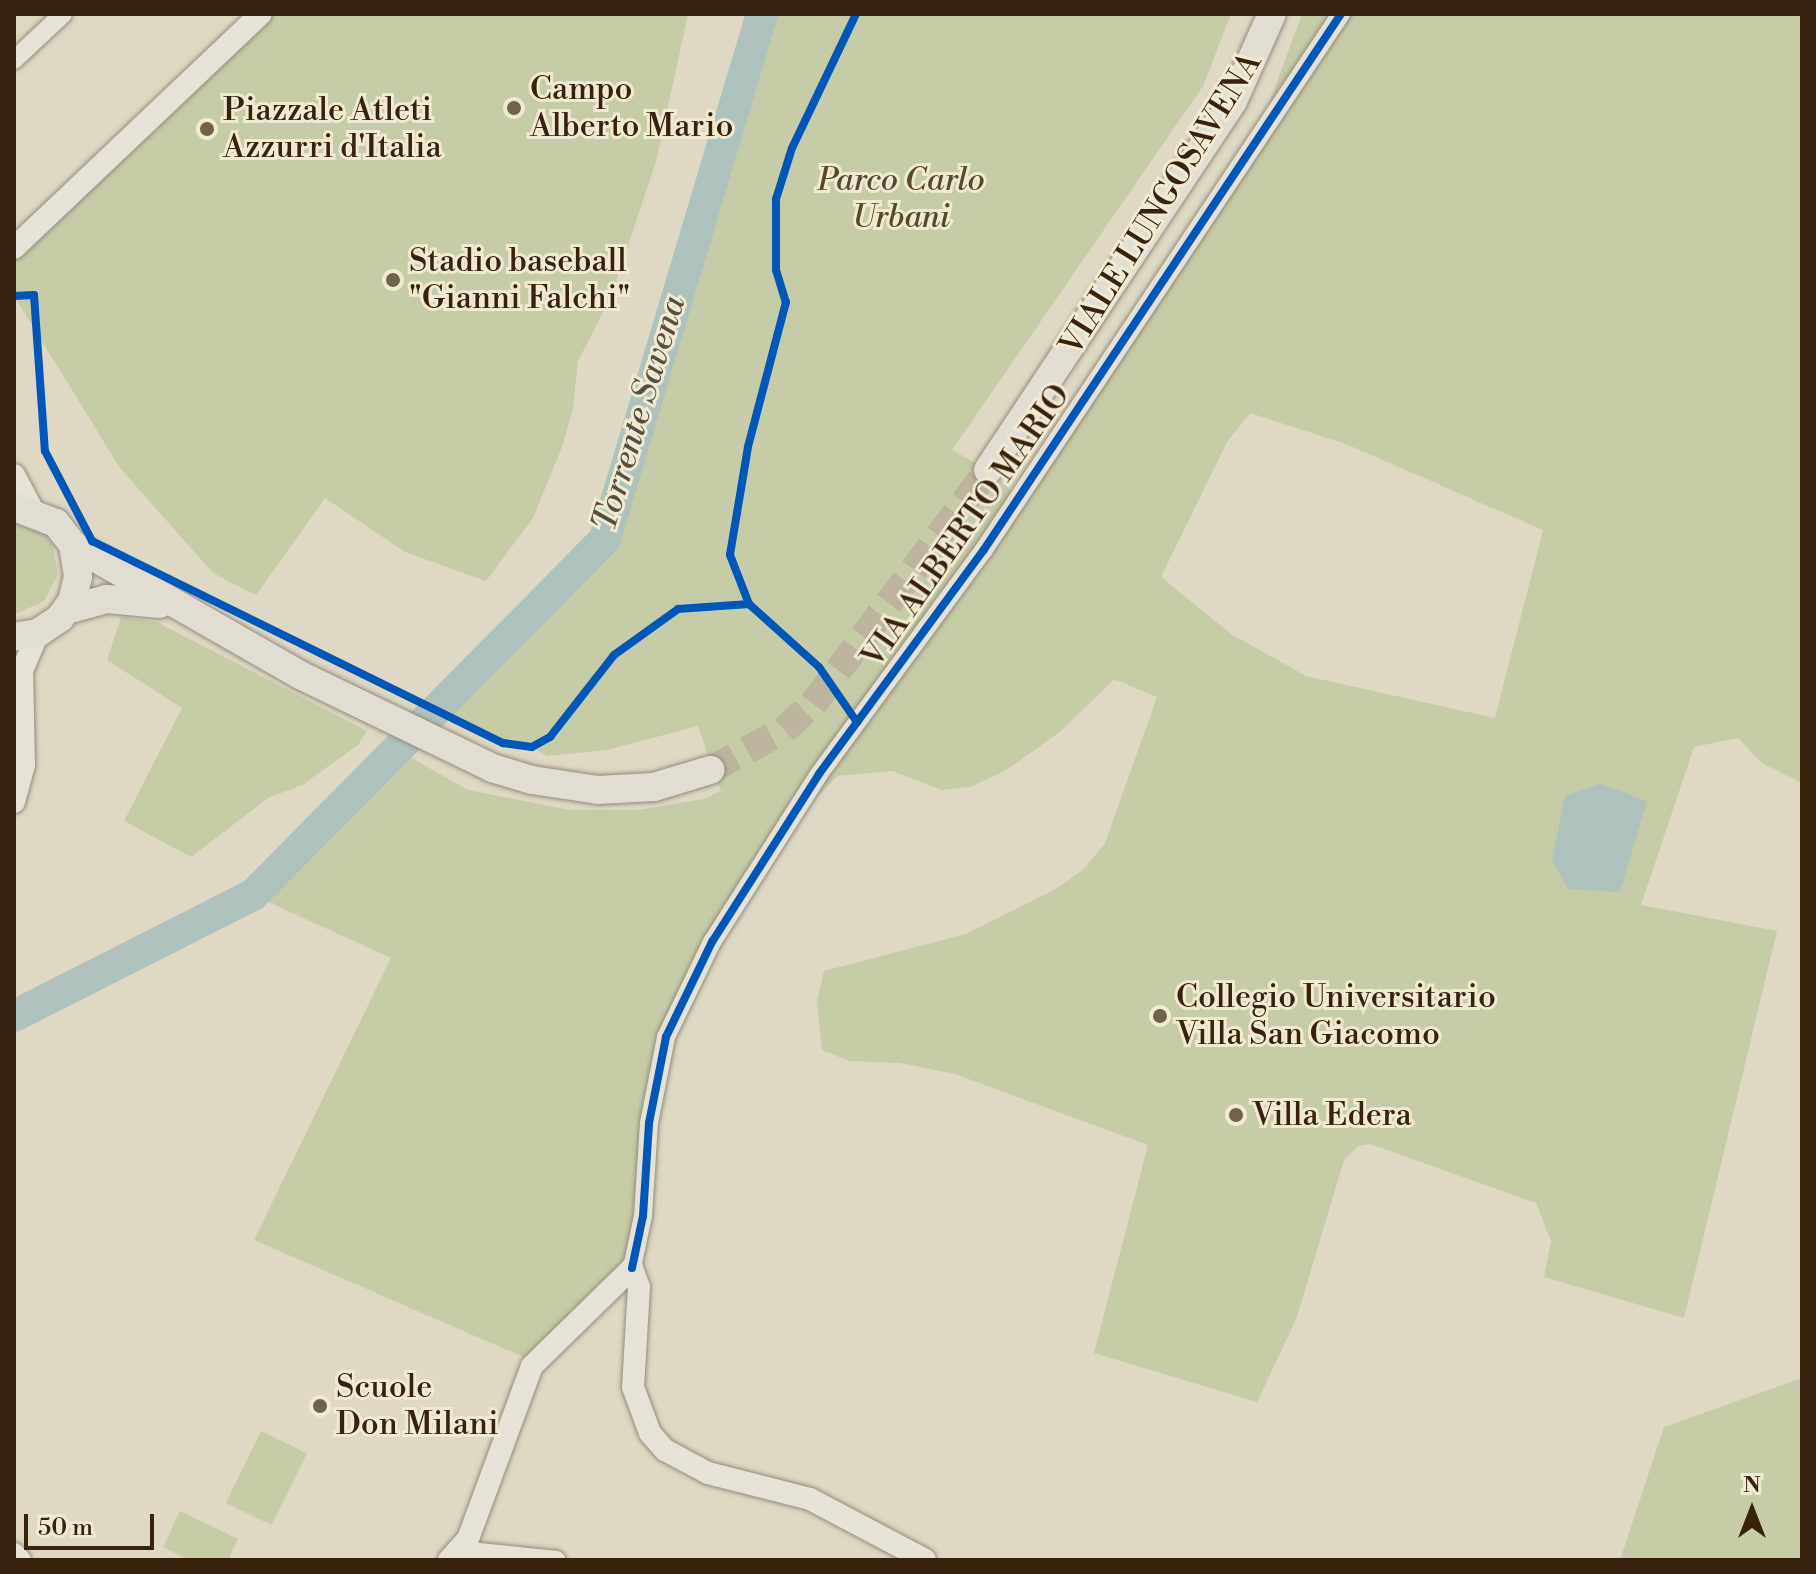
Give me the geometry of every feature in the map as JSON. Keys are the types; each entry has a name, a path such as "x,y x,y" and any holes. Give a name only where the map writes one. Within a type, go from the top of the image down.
{"main road":[{"name":"VIALE LUNGOSAVENA","path":"988,470 1233,101 1272,14"},
{"path":"23,508 56,523 73,545 180,609 300,675 448,749 532,780 598,790 654,787 710,770"},
{"path":"67,610 78,577 73,545"},
{"path":"26,635 67,610 107,599 180,609"}],"street":[{"path":"14,60 63,14"},
{"path":"14,248 261,14"},
{"name":"VIA ALBERTO MARIO","path":"632,1268 643,1216 649,1123 666,1037 712,942 819,774 983,551 1341,14"},
{"path":"14,475 23,508"},
{"path":"14,802 24,764 18,670 24,660 26,635"},
{"path":"556,1560 454,1555 532,1366 632,1268 639,1287 633,1387 650,1433 665,1450 708,1473 810,1499 925,1560"},
{"path":"14,1554 20,1560"}],"green space":[{"path":"254,14 688,14 656,162 611,297 578,361 573,409 562,447 533,518 486,581 405,552 325,498 256,595 213,573 120,468 14,296 14,244"},
{"name":"Parco Carlo Urbani","path":"762,14 1231,14 1203,86 952,450 988,470 1019,497 1254,145 1302,14 1802,14 1802,783 1762,763 1738,738 1694,747 1641,905 1777,931 1684,1318 1544,1277 1551,1241 1536,1203 1370,1144 1358,1146 1344,1160 1297,1317 1257,1402 1094,1353 1148,1145 955,1074 900,1063 849,1061 822,1050 817,1002 824,971 966,934 1056,889 1084,869 1105,843 1157,697 1114,679 1061,731 1005,771 970,787 942,790 892,771 837,776 774,843 666,1037 643,1248 528,1359 254,1240 391,958 253,895 399,751 468,790 570,810 638,810 703,799 721,791 698,726 607,750 547,756 532,747 503,743 435,711 605,539","holes":["1250,413 1346,444 1543,530 1495,718 1306,676 1231,634 1161,577 1227,442"]},
{"path":"14,521 41,531 52,543 58,574 44,601 16,614"},
{"path":"121,617 157,622 367,731 358,745 302,785 268,798 191,857 124,821 182,708 107,660"},
{"path":"1802,1378 1802,1560 1620,1560 1664,1427"},
{"path":"261,1431 307,1453 272,1525 226,1503"},
{"path":"180,1511 238,1539 228,1560 189,1560 163,1547"}],"shaded area":[{"path":"1600,784 1647,801 1620,892 1568,889 1552,861 1565,796"}],"waterway":[{"name":"Torrente Savena","path":"14,1016 253,895 605,539 762,14"}],"tunnel":[{"path":"710,770 784,730 813,704 988,470"}],"cycle path":[{"path":"856,14 792,148 776,199 776,270 786,302 748,447 730,555 749,604 819,667 857,722"},
{"path":"632,1268 643,1216 649,1123 666,1037 712,942 819,774 983,551 1341,14"},
{"path":"14,296 34,295 45,451 92,541 503,743 532,747 550,737 614,655 678,609 749,604"}],"place":[{"name":"Campo Alberto Mario","path":"514,108"},
{"name":"Piazzale Atleti Azzurri d'Italia","path":"207,129"},
{"name":"Stadio baseball \"Gianni Falchi\"","path":"393,280"},
{"name":"Collegio Universitario Villa San Giacomo","path":"1160,1016"},
{"name":"Villa Edera","path":"1236,1115"},
{"name":"Scuole Don Milani","path":"320,1406"}]}
